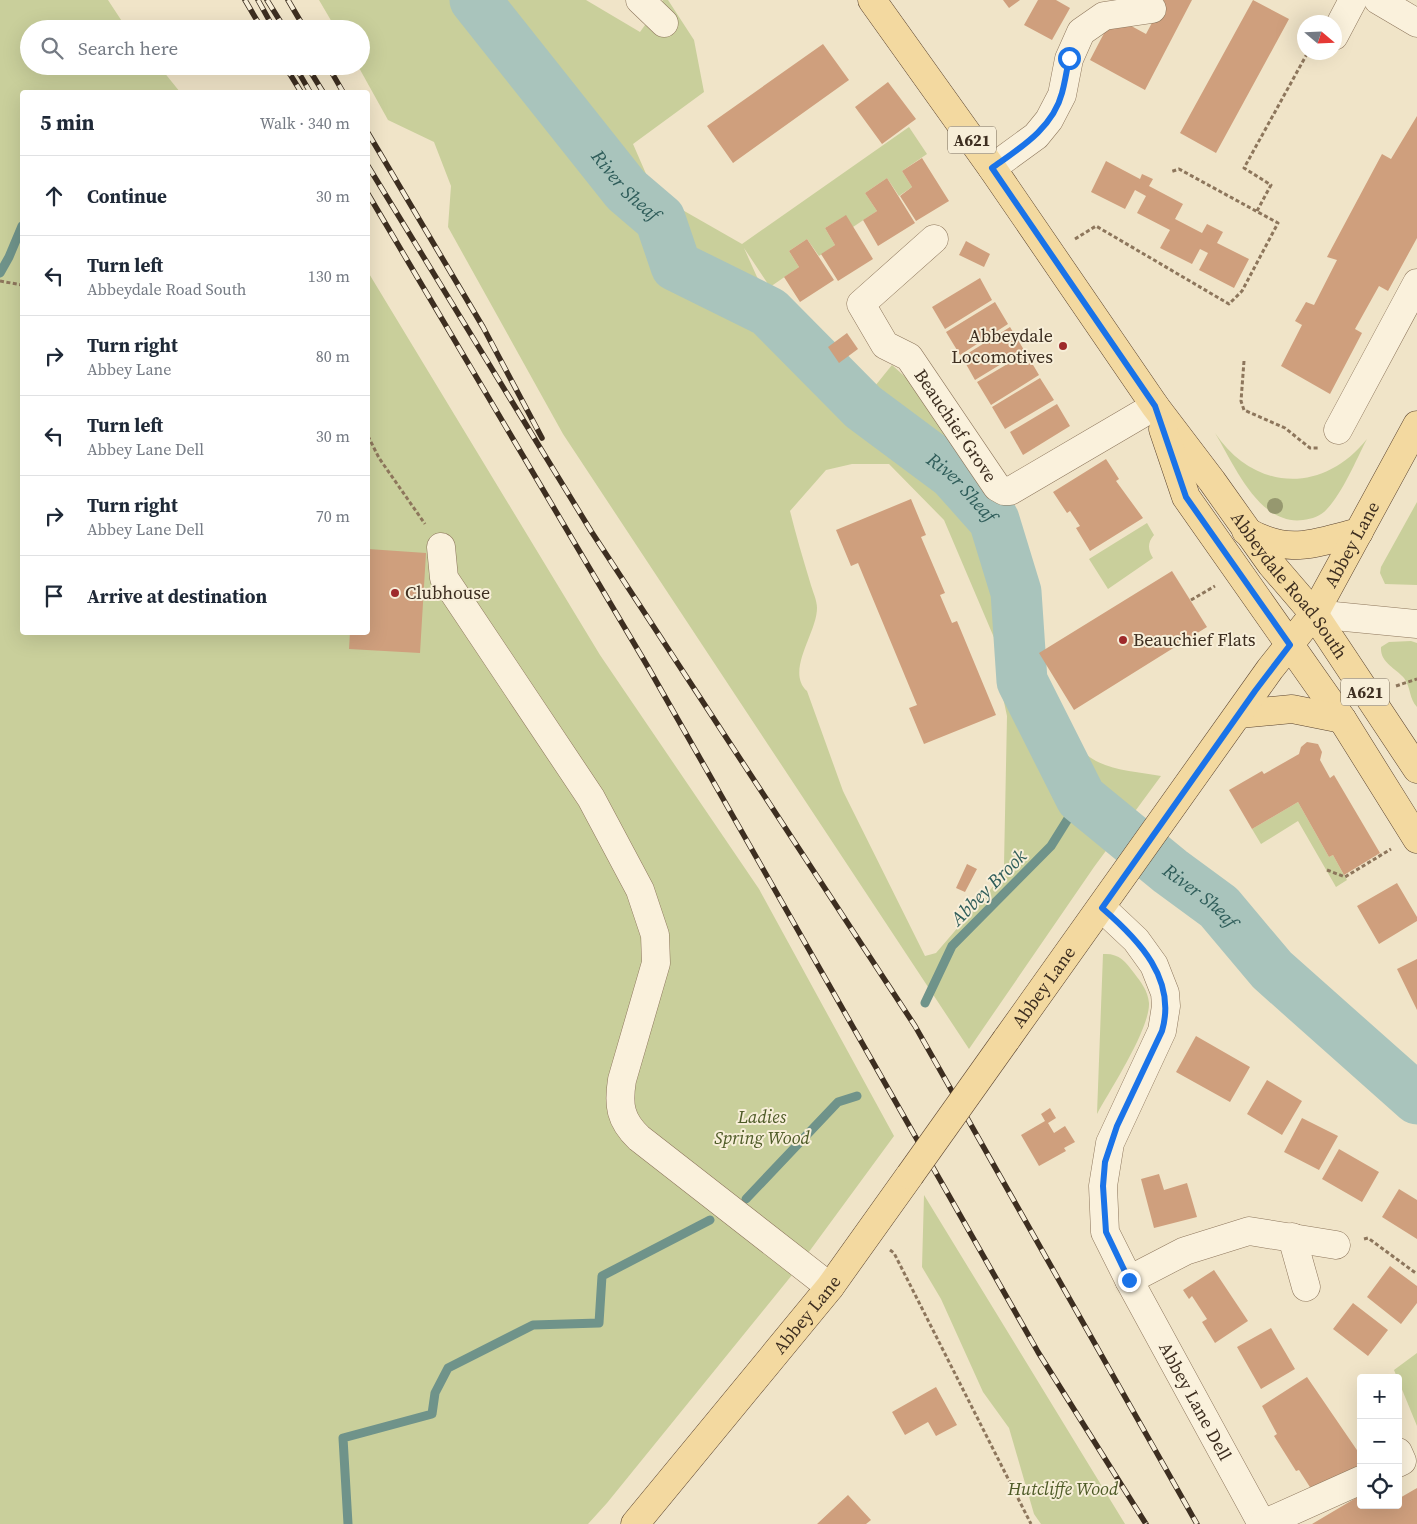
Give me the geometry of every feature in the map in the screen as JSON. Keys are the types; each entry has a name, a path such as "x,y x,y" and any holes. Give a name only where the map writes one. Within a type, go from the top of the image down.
{"main road":[{"name":"Abbeydale Road South","path":"872,0 992,168 1155,406 1212,480 1271,564 1314,614 1417,769"},
{"name":"Abbeydale Road South","path":"1155,406 1186,497 1342,719 1416,837"},
{"name":"Abbey Lane","path":"635,1524 830,1287 1102,908 1162,821 1314,614 1417,425"},
{"path":"1246,531 1261,539 1296,546 1359,532"},
{"path":"1239,714 1292,709 1342,719"}],"street":[{"path":"640,0 664,24"},
{"path":"1342,21 1353,0"},
{"path":"1378,0 1417,23"},
{"path":"992,168 1036,136 1049,120 1062,95 1069,58 1081,32 1104,16 1152,9"},
{"name":"Beauchief Grove","path":"934,239 862,304 885,345 909,357 997,487 1004,491 1010,491 1155,406"},
{"path":"1338,430 1417,283"},
{"path":"441,548 444,578 591,798 640,890 655,935 656,963 622,1080 619,1096 621,1117 628,1128 639,1138 830,1287"},
{"path":"1314,614 1417,624"},
{"name":"Abbey Lane Dell","path":"1102,908 1136,940 1154,965 1165,993 1166,1017 1162,1031 1117,1126 1105,1162 1103,1186 1106,1232 1129,1280 1263,1524 1357,1482"},
{"path":"1129,1280 1185,1251 1249,1231 1336,1245"},
{"path":"1292,1237 1306,1287"}],"path":[{"path":"1256,212 1271,185 1244,168 1304,60"},
{"path":"1050,253 1096,226 1229,304 1242,291 1278,224 1178,169 1170,172"},
{"path":"2,281 20,286"},
{"path":"1244,361 1241,401 1244,410 1248,414 1285,428 1314,448 1322,446 1338,430"},
{"path":"370,440 379,458 441,548"},
{"path":"1191,600 1197,597"},
{"path":"1406,682 1417,679"},
{"path":"1327,870 1345,877 1416,837"},
{"path":"870,1233 894,1253 1032,1524"},
{"path":"1336,1245 1368,1238 1417,1274"}],"green space":[{"name":"Ladies Spring Wood","path":"0,0 108,0 121,20 20,20 20,75 166,75 178,90 20,90 20,635 370,635 370,275 600,655 759,889 894,1136 792,1275 588,1524 0,1524"},
{"path":"319,0 586,0 640,32 663,0 668,0 694,40 704,92 633,144 650,183 679,208 742,244 909,127 927,154 902,171 912,187 899,196 887,178 865,193 877,211 853,227 845,216 825,228 835,245 819,256 807,239 789,251 799,267 770,287 744,248 757,277 835,368 875,386 892,365 912,383 1017,538 1033,607 1030,635 1026,643 1001,654 944,520 889,464 852,464 826,470 790,511 817,608 816,618 800,663 801,683 807,691 843,791 925,956 936,953 996,883 1004,865 1007,716 1001,688 1037,663 1059,718 1075,743 1085,753 1096,761 1111,767 1161,776 1094,867 969,1049 563,434 448,227 451,186 434,142 388,120 363,75 370,75 370,20 331,20"},
{"path":"1215,433 1231,452 1249,467 1269,475 1290,479 1310,477 1330,470 1349,457 1367,439 1344,485 1333,502 1319,515 1303,520 1287,519 1273,513 1261,503 1240,476"},
{"path":"1417,502 1417,585 1385,584 1380,573 1381,567"},
{"path":"1147,523 1154,535 1149,546 1153,558 1108,589 1089,559"},
{"path":"1411,641 1417,643 1417,707 1414,704 1404,678 1386,661 1381,653 1381,647 1389,642"},
{"path":"1298,802 1329,857 1333,855 1347,880 1336,887 1298,821 1261,844 1252,829"},
{"path":"1103,954 1117,956 1124,961 1144,987 1149,1003 1148,1014 1136,1043 1097,1114"},
{"name":"Hutcliffe Wood","path":"924,1195 1125,1524 1041,1524 1034,1514 1009,1428 983,1392 941,1299 922,1267"},
{"path":"1417,1353 1417,1426 1402,1389 1402,1374 1396,1374 1394,1370"}],"building":[{"path":"1003,0 1020,0 1009,8"},
{"path":"1038,0 1056,0 1070,8 1052,40 1024,25"},
{"path":"1164,0 1192,0 1145,90 1090,60 1113,16 1146,34"},
{"path":"1253,0 1289,19 1216,153 1180,133"},
{"path":"823,44 849,80 733,163 707,126"},
{"path":"888,82 916,119 882,144 855,107"},
{"path":"1417,116 1417,238 1388,291 1379,286 1355,329 1362,333 1330,394 1281,366 1302,325 1295,321 1306,302 1314,305 1337,260 1327,257 1382,154 1391,159"},
{"path":"922,158 949,201 916,221 900,196 912,187 902,171"},
{"path":"1106,161 1140,179 1142,174 1153,179 1149,186 1183,204 1175,219 1202,233 1207,224 1223,232 1217,243 1249,259 1234,288 1199,270 1208,253 1200,249 1192,264 1160,248 1170,230 1137,213 1146,196 1135,190 1125,209 1091,192"},
{"path":"887,178 915,223 878,246 863,220 877,211 865,193"},
{"path":"846,215 873,259 838,281 821,254 835,245 825,228"},
{"path":"807,239 834,280 800,302 784,277 799,267 789,251"},
{"path":"966,241 990,254 984,267 959,255"},
{"path":"980,278 992,300 945,329 932,307"},
{"path":"995,302 1008,324 960,355 946,332"},
{"path":"1010,327 1024,350 975,380 962,357"},
{"path":"847,333 858,349 839,363 828,347"},
{"path":"1026,353 1039,375 991,405 977,382"},
{"path":"1040,378 1054,400 1005,429 992,407"},
{"path":"1057,404 1070,426 1023,455 1010,432"},
{"path":"1106,459 1119,479 1116,481 1143,518 1090,551 1076,528 1080,526 1070,511 1067,513 1053,492"},
{"path":"911,499 926,535 921,537 945,593 940,595 952,623 957,621 996,715 924,744 909,708 917,705 858,563 851,566 836,530"},
{"name":"Clubhouse","path":"370,549 426,553 420,653 349,649 350,635 370,635"},
{"name":"Beauchief Flats","path":"1172,571 1207,627 1074,710 1039,653"},
{"path":"1307,742 1318,744 1322,752 1320,760 1330,778 1334,775 1380,853 1344,875 1333,855 1329,857 1298,802 1252,829 1229,790 1262,771 1264,774 1299,754 1301,747"},
{"path":"967,864 977,869 965,892 956,888"},
{"path":"1397,883 1417,917 1417,921 1379,944 1357,906"},
{"path":"1417,959 1417,1010 1397,969"},
{"path":"1196,1036 1250,1067 1230,1102 1176,1072"},
{"path":"1267,1080 1302,1101 1282,1135 1247,1114"},
{"path":"1050,1108 1056,1118 1048,1123 1054,1133 1065,1126 1075,1142 1064,1148 1066,1151 1039,1166 1021,1135 1045,1121 1041,1114"},
{"path":"1302,1118 1338,1136 1319,1170 1284,1152"},
{"path":"1339,1149 1379,1172 1362,1202 1322,1179"},
{"path":"1159,1174 1164,1190 1187,1183 1197,1217 1154,1228 1141,1179"},
{"path":"1399,1189 1417,1200 1417,1239 1382,1217"},
{"path":"1390,1266 1417,1286 1417,1303 1401,1324 1367,1297"},
{"path":"1214,1270 1248,1321 1215,1343 1202,1322 1207,1319 1192,1296 1189,1299 1183,1290"},
{"path":"1353,1303 1388,1330 1368,1356 1333,1329"},
{"path":"1271,1328 1295,1369 1261,1389 1237,1347"},
{"path":"1307,1377 1357,1450 1357,1471 1315,1495 1299,1470 1296,1471 1274,1436 1277,1434 1262,1406"},
{"path":"936,1387 957,1425 936,1436 928,1422 905,1435 892,1412"},
{"path":"1417,1488 1417,1524 1312,1524 1357,1497 1357,1509 1402,1509 1402,1497"},
{"path":"848,1495 871,1520 866,1524 817,1524"}],"waterway":[{"name":"River Sheaf","path":"475,0 626,190 660,219 676,266 769,312 863,407 953,474 994,520 1016,592 1022,681 1081,798 1170,871 1219,907 1272,970 1417,1099"},
{"path":"0,273 20,231"},
{"name":"Abbey Brook","path":"925,1003 952,946 1051,846 1081,798"},
{"name":"Abbey Brook","path":"746,1199 838,1102 857,1096"},
{"name":"Abbey Brook","path":"348,1524 343,1438 432,1414 435,1393 448,1368 533,1325 599,1323 602,1276 710,1220"}],"railway":[{"path":"245,0 257,20"},
{"path":"258,0 269,20"},
{"path":"267,0 279,20"},
{"path":"288,0 300,20"},
{"path":"291,75 300,90"},
{"path":"300,75 309,90"},
{"path":"313,75 322,90"},
{"path":"333,75 342,90"},
{"path":"370,136 483,327 542,438"},
{"path":"370,169 591,531 915,1026 1197,1524"},
{"path":"370,197 648,667 1038,1352 1146,1524"}],"place":[{"name":"Abbeydale Locomotives","path":"1063,346"},
{"name":"Clubhouse","path":"395,593"},
{"name":"Beauchief Flats","path":"1123,640"}],"route":[{"path":"1069,58 1062,95 1049,120 1036,136 992,168 1155,406 1186,497 1290,645 1273,665 1102,908 1126,928 1154,965 1165,993 1166,1006 1166,1017 1162,1031 1117,1126 1105,1162 1103,1186 1106,1232 1129,1280"}]}
